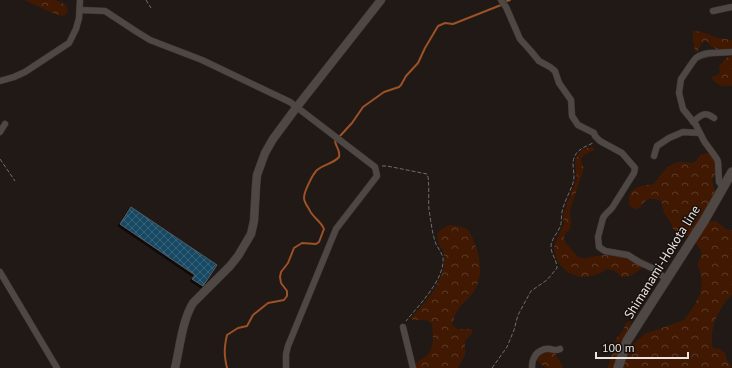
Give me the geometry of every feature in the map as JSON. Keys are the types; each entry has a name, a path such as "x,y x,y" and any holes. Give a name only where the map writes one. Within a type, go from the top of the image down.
{"main road":[{"name":"Shimanami-Hokota line","path":"618,368 627,341 704,221 732,172"}],"street":[{"path":"0,81 25,72 69,43 76,29 80,10 80,0"},
{"path":"175,368 189,310 193,303 230,266 238,256 251,234 254,221 257,181 265,153 273,139 296,108 380,0"},
{"path":"501,0 506,7 520,39 539,62 555,71 559,83 571,100 572,116 575,121 581,127 594,133 596,138 600,141 622,153 634,167 634,173 612,208 603,218 598,238 599,247 604,251 628,255 654,269 666,280"},
{"path":"713,11 732,7"},
{"path":"80,10 105,11 150,40 202,60 290,102 375,166 377,176 336,229 288,346 286,354 286,368"},
{"path":"723,187 719,182 718,162 693,122 685,113 680,101 679,93 681,79 694,60 700,56 732,52"},
{"path":"693,122 700,115 704,114 714,118"},
{"path":"0,132 5,124"},
{"path":"654,156 657,146 669,138 683,132 700,133"},
{"path":"0,272 57,368"},
{"path":"404,327 413,368"},
{"path":"532,368 534,357 538,353 546,349 560,349"}],"path":[{"path":"146,0 151,8"},
{"path":"492,368 507,347 518,315 531,292 547,280 557,268 556,261 551,250 552,242 559,228 562,211 574,181 574,158 582,148 593,143 596,138"},
{"path":"0,159 15,180"},
{"path":"375,166 387,166 426,174 428,177 429,210 436,243 443,256 442,268 436,281 428,294 406,321 404,327"}],"green space":[{"path":"24,0 55,0 66,5 68,12 63,16 55,14"},
{"path":"693,31 699,31 719,38 732,40 732,51 715,49 705,41 702,43 697,52 695,51"},
{"path":"732,56 732,86 719,85 714,82 712,77 719,74 719,66 726,58"},
{"path":"592,147 595,149 594,151 587,153 581,159 584,168 570,211 570,229 565,234 564,238 570,248 581,258 614,254 623,255 643,266 643,268 630,276 622,277 613,270 607,269 599,274 586,277 577,276 569,273 560,265 556,258 554,247 564,224 563,215 577,178 575,164 576,159 582,150"},
{"path":"708,153 715,158 718,163 717,172 712,181 715,191 710,204 690,236 681,236 677,234 665,215 661,201 649,199 644,202 640,208 635,209 630,206 629,200 632,191 639,187 654,184 662,173 676,163 693,163 700,155"},
{"path":"716,221 726,229 732,230 732,295 719,312 713,327 712,341 713,348 720,349 725,353 732,368 621,368 622,363 633,344 645,334 684,320 694,306 700,294 702,281 698,265 702,252 695,242 707,222"},
{"path":"450,225 465,228 470,232 478,253 480,271 476,289 457,310 452,325 457,329 471,329 473,332 465,341 465,355 458,368 415,368 415,363 426,356 431,349 433,332 432,324 426,320 413,320 411,318 423,305 439,281 444,263 444,255 439,244 437,234 443,228"},
{"path":"631,321 631,325 620,349 615,368 608,368 616,339 622,332 627,322"},
{"path":"549,351 555,353 563,368 546,368 536,360 540,353"}],"building":[{"path":"131,207 217,265 203,286 192,279 195,275 120,224"}],"waterway":[{"path":"340,136 352,123 363,107 384,92 401,85 406,76 418,63 438,26 445,23 453,24 501,5"},
{"path":"227,368 225,359 225,344 227,335 238,328 247,326 253,315 268,303 284,300 287,296 287,291 281,283 280,277 281,272 288,263 294,248 302,243 316,244 319,242 324,229 310,212 304,201 304,195 313,175 317,170 339,157 335,140"}]}
